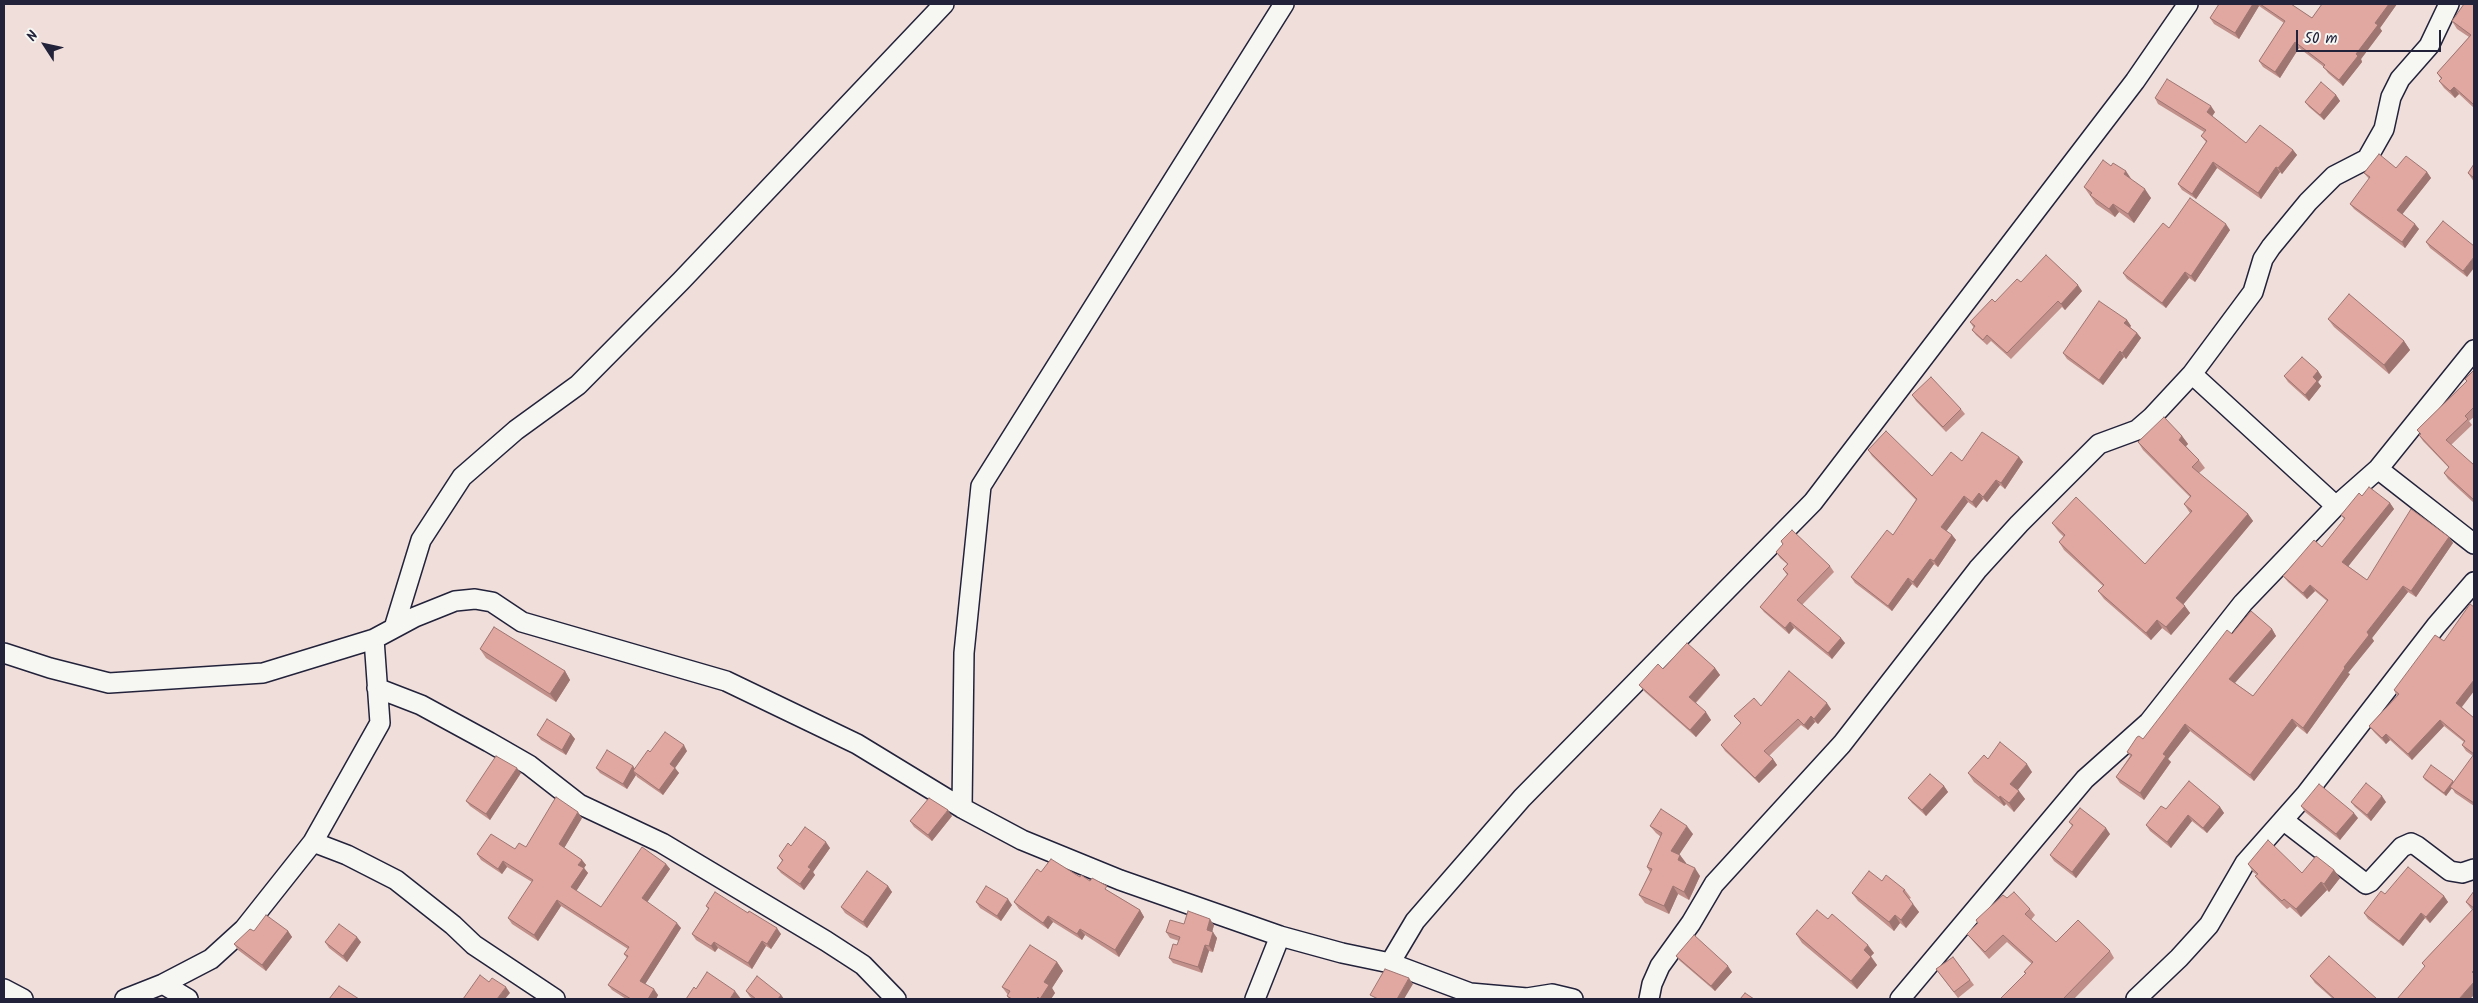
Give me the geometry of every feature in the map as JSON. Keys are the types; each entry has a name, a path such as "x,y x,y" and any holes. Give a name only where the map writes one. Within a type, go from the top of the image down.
{"street":[{"path":"394,628 422,540 462,476 516,430 578,385 681,281 944,4"},
{"path":"962,808 964,653 981,486 1284,4"},
{"path":"1390,963 1415,921 1522,798 1813,502 2136,81 2188,4"},
{"path":"1650,999 1652,984 1660,966 1691,923 1714,884 1842,744 1984,563 2019,524 2099,444 2137,430 2145,424 2192,374 2253,292 2263,260 2271,247 2308,202 2334,176 2366,159 2374,150 2384,130 2391,97 2400,79 2429,46 2449,4"},
{"path":"1900,999 2085,779 2149,722 2243,603 2336,506 2378,469 2474,350"},
{"path":"2192,374 2336,506"},
{"path":"2378,469 2474,544"},
{"path":"2136,999 2179,958 2209,925 2245,863 2306,794 2436,626 2474,582"},
{"path":"4,653 50,668 110,683 263,673 374,639 415,617 455,601 475,599 492,602 522,622 726,682 857,744 962,808 1030,844 1120,880 1280,936 1342,953 1390,963 1470,992 1527,998 1552,994 1573,999"},
{"path":"125,999 163,984 211,959 244,929 313,842 380,723 374,639"},
{"path":"378,688 421,705 490,742 529,765 579,804 662,843 826,941 863,965 896,999"},
{"path":"2283,820 2366,884 2402,847 2411,843 2450,871 2462,873 2474,869"},
{"path":"313,842 347,855 396,880 453,925 474,945 555,999"},
{"path":"1255,999 1280,936"},
{"path":"163,984 188,999"},
{"path":"4,989 23,999"}],"building":[{"path":"2219,4 2253,4 2235,33 2210,18"},
{"path":"2260,4 2291,4 2312,18 2322,4 2389,4 2375,23 2378,25 2356,54 2358,56 2339,80 2323,67 2325,65 2295,42 2275,72 2259,61 2285,21"},
{"path":"2464,4 2474,4 2473,104 2454,87 2450,91 2439,81 2442,78 2437,73 2471,35 2452,21"},
{"path":"2167,79 2211,106 2207,112 2246,143 2260,125 2293,150 2278,168 2276,167 2258,193 2213,162 2192,194 2178,184 2207,141 2201,136 2206,130 2155,98"},
{"path":"2321,82 2336,95 2320,115 2305,102"},
{"path":"2379,154 2396,168 2406,156 2427,172 2397,210 2415,224 2402,242 2350,204 2370,177 2364,173"},
{"path":"2103,160 2111,166 2113,163 2126,171 2124,174 2145,189 2128,214 2113,204 2109,209 2090,195 2092,193 2084,187"},
{"path":"2474,164 2474,178 2468,173"},
{"path":"2190,198 2226,224 2191,276 2185,272 2162,303 2123,273 2163,223 2169,228"},
{"path":"2443,221 2474,246 2474,257 2463,271 2426,242"},
{"path":"2046,255 2078,285 2061,304 2058,301 2007,353 1987,335 1983,340 1972,330 1975,326 1970,322 1992,299 1995,302 2017,279 2021,282"},
{"path":"2349,294 2404,341 2384,365 2328,319"},
{"path":"2099,301 2127,320 2124,323 2137,333 2122,353 2120,351 2099,380 2063,353"},
{"path":"2302,357 2318,371 2313,377 2317,381 2305,395 2284,376"},
{"path":"2474,370 2474,407 2465,416 2468,419 2446,440 2474,465 2474,500 2444,473 2449,467 2419,435 2421,434 2417,430 2467,381 2465,379"},
{"path":"1931,377 1961,409 1943,427 1912,395"},
{"path":"2164,417 2182,436 2179,440 2199,460 2192,467 2248,514 2176,598 2185,606 2166,627 2157,620 2146,633 2098,591 2104,585 2059,542 2065,535 2052,523 2076,497 2145,564 2192,511 2184,504 2191,496 2138,442"},
{"path":"1886,431 1932,476 1951,452 1962,461 1982,432 2019,457 2001,483 1996,480 1983,497 1979,493 1972,502 1964,496 1941,527 1952,535 1934,561 1930,559 1913,582 1908,578 1888,606 1851,577 1887,530 1893,535 1917,499 1868,450"},
{"path":"2369,487 2390,503 2342,562 2367,580 2411,509 2449,537 2411,591 2403,586 2367,632 2369,635 2344,667 2303,728 2292,719 2250,775 2185,724 2163,754 2166,756 2140,793 2116,777 2132,755 2127,752 2137,737 2139,736 2143,739 2227,630 2232,634 2251,611 2272,629 2229,679 2253,696 2328,600 2310,585 2303,593 2283,576 2314,540 2322,547 2345,518 2341,515 2359,493 2362,496"},
{"path":"1792,530 1830,566 1797,600 1841,638 1828,653 1790,622 1785,628 1760,607 1788,574 1783,569 1788,564 1776,552 1783,544 1781,541"},
{"path":"2470,604 2474,607 2474,680 2456,703 2474,718 2474,754 2462,745 2465,741 2440,720 2408,754 2386,734 2382,738 2369,726 2399,694 2394,690 2435,635 2444,641"},
{"path":"494,627 565,671 550,694 480,649"},
{"path":"1687,643 1715,668 1689,697 1706,712 1690,730 1639,685 1658,664 1663,669"},
{"path":"1789,671 1827,703 1814,719 1811,716 1804,725 1798,719 1764,751 1773,759 1755,778 1721,745 1741,723 1734,716 1754,698 1761,706"},
{"path":"547,719 571,734 562,750 537,735"},
{"path":"665,732 684,745 670,764 675,768 659,790 633,771 648,750 650,752"},
{"path":"2000,742 2027,764 2010,784 2019,791 2009,803 2000,796 1999,798 1968,773 1984,755 1988,759"},
{"path":"607,750 633,766 623,784 596,768"},
{"path":"2474,754 2474,803 2450,787"},
{"path":"496,756 517,768 486,814 466,801"},
{"path":"2431,765 2453,781 2444,793 2423,777"},
{"path":"1930,774 1944,786 1922,810 1908,798"},
{"path":"2189,781 2220,807 2203,828 2188,815 2167,842 2146,825 2161,806 2166,809"},
{"path":"2366,783 2382,796 2367,815 2351,802"},
{"path":"2319,784 2354,813 2336,834 2301,806"},
{"path":"556,797 578,812 559,844 582,860 578,865 584,868 571,887 601,907 642,847 666,864 642,898 677,923 640,981 654,989 648,999 631,999 608,985 628,956 624,954 629,947 557,900 534,935 508,918 533,880 503,861 498,869 477,854 491,834 515,849 519,843 526,847"},
{"path":"929,798 948,810 928,835 910,821"},
{"path":"2080,808 2106,828 2072,872 2050,855 2073,825 2069,822"},
{"path":"1661,809 1687,826 1671,851 1680,855 1678,860 1695,868 1684,892 1673,886 1664,906 1639,895 1652,869 1647,867 1662,833 1650,826"},
{"path":"805,827 826,842 808,867 811,869 800,884 777,868 783,860 779,856 788,843 791,846"},
{"path":"2268,840 2302,873 2316,856 2334,870 2324,884 2321,882 2296,909 2284,899 2282,901 2255,876 2258,874 2248,864"},
{"path":"1051,859 1080,877 1081,875 1090,881 1092,878 1107,886 1105,889 1140,910 1115,950 1080,929 1077,934 1048,916 1043,923 1014,902 1037,869 1041,872"},
{"path":"2408,867 2444,896 2426,917 2421,913 2399,941 2364,913 2381,891 2385,894"},
{"path":"867,871 888,886 863,922 841,907"},
{"path":"1869,871 1882,881 1886,875 1905,890 1903,891 1913,904 1901,920 1895,915 1889,922 1852,893"},
{"path":"986,886 1008,899 997,916 976,902"},
{"path":"2474,891 2474,908 2466,902"},
{"path":"715,892 748,913 749,911 777,928 767,944 762,941 748,963 714,942 711,946 692,934 709,908 706,906"},
{"path":"2014,892 2030,909 2025,914 2056,942 2078,920 2110,951 2063,999 2000,999 2026,973 2024,972 2033,962 2003,935 1985,952 1967,934 1978,923 1976,920 2003,895 2007,898"},
{"path":"2474,908 2474,970 2472,972 2474,974 2474,982 2459,999 2397,999 2425,966 2422,963"},
{"path":"1817,910 1828,919 1832,914 1868,945 1864,950 1871,957 1851,981 1796,934"},
{"path":"1188,911 1210,919 1207,930 1213,932 1209,946 1205,945 1198,967 1169,958 1173,944 1177,945 1180,937 1166,932 1170,920 1184,924"},
{"path":"266,915 288,931 262,965 234,944 250,929 254,931"},
{"path":"339,924 357,937 343,956 325,942"},
{"path":"1694,935 1728,966 1711,986 1676,956"},
{"path":"1030,945 1057,962 1044,982 1049,985 1040,999 1038,997 1036,999 1012,999 1007,996 1010,991 1002,987"},
{"path":"2329,956 2377,999 2335,999 2310,976"},
{"path":"1953,957 1970,980 1954,992 1936,969"},
{"path":"1385,969 1409,978 1397,999 1378,999 1370,995"},
{"path":"707,972 735,991 730,999 686,999 694,987 696,989"},
{"path":"480,975 489,982 492,978 506,987 497,999 463,999"},
{"path":"757,976 781,995 778,999 756,999 746,991"},
{"path":"339,986 359,999 329,999"},
{"path":"1745,993 1754,999 1740,999"}]}
